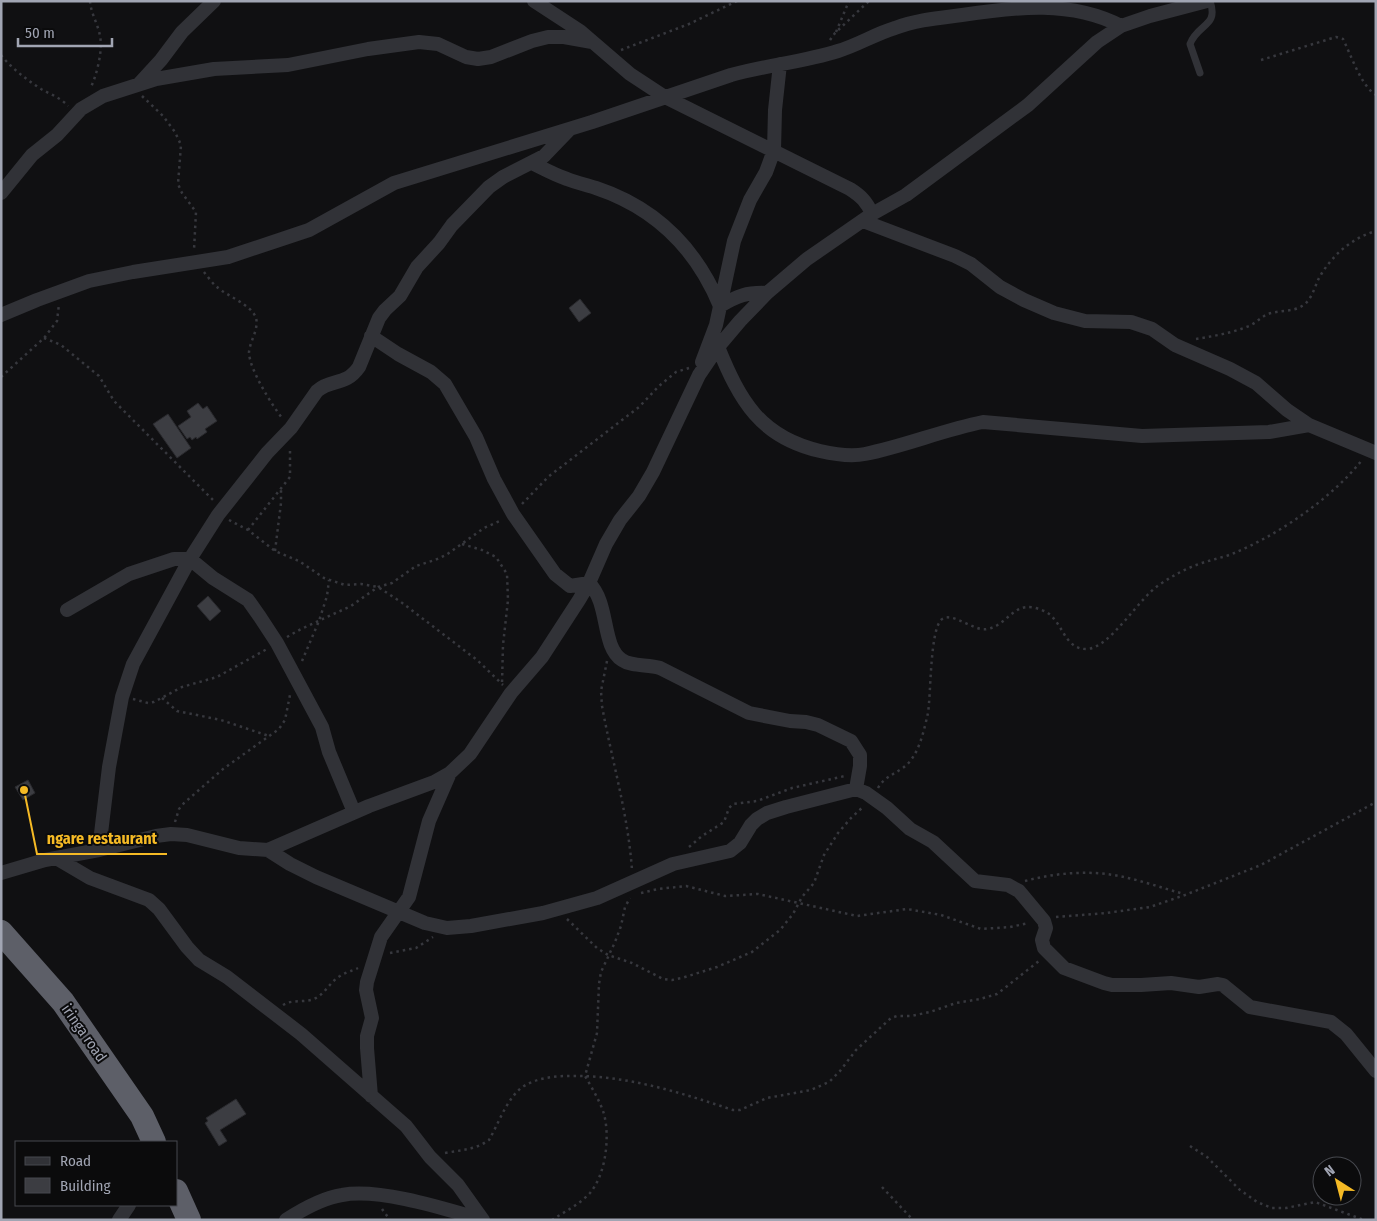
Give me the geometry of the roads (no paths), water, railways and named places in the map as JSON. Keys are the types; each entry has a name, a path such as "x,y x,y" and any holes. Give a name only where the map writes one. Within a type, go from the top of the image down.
{"highway":[{"name":"iringa road","path":"1,932 63,1002 142,1116 154,1141"},
{"path":"178,1195 189,1220"}],"street":[{"path":"135,85 161,60 182,32 214,1"},
{"path":"534,1 572,25 630,74 665,97 850,189 862,197 868,205 868,218"},
{"path":"700,369 740,321 767,294 808,259 868,218 906,195 1022,110 1096,42 1121,26 1150,16 1208,1"},
{"path":"1,315 89,281 228,257 290,237 326,221 394,183 570,129 746,71 838,51 908,23 1026,6 1050,6 1108,18 1121,26"},
{"path":"1,194 32,155 56,136 77,112 103,96 135,85 196,71 288,65 368,49 419,42 438,44 466,57 478,60 548,37 564,37 592,42"},
{"path":"1,873 56,858 171,834 187,835 239,848 268,850 354,812 434,782 450,773 470,754 507,689 542,657 589,583 606,544 653,472 700,369 716,325 734,241 750,200 766,172 774,150 774,110 780,64"},
{"path":"99,850 108,767 122,696 132,664 190,559 221,512 267,453 291,428 317,391 322,387 343,381 354,373 379,318 400,296 416,268 439,243 452,225 489,187 503,177 532,164 550,151 570,129"},
{"path":"532,164 596,188 654,216 701,267 720,306"},
{"path":"868,218 878,225 971,264 1000,287 1054,313 1085,321 1131,322 1152,329 1175,345 1230,369 1256,383 1287,410 1309,425 1372,452"},
{"path":"720,306 742,294 751,292 767,294"},
{"path":"371,336 398,354 431,372 445,384 476,437 512,514 554,574 570,586 589,583"},
{"path":"718,347 738,391 762,424 772,432 804,447 833,453 863,455 983,422 1142,436 1269,432 1309,425"},
{"path":"67,610 129,574 174,559 190,559 213,578 248,600 277,643 322,727 329,752 354,812"},
{"path":"589,583 598,594 611,644 616,654 622,660 660,668 749,713 818,725 850,742 860,755 856,789"},
{"path":"371,1096 367,1036 372,1018 366,990 381,937 409,897 429,821 450,773"},
{"path":"268,850 290,864 425,923 447,928 498,922 636,889 673,864 730,850 740,843 757,819 767,813 856,789 873,799 910,829 933,842 975,881 1008,885 1020,891 1043,918 1046,928 1042,944 1048,954 1064,968 1107,984 1141,986 1171,982 1199,987 1221,984 1250,1007 1330,1022 1346,1034 1376,1071"},
{"path":"56,858 90,878 149,900 159,909 193,954 227,977 300,1034 406,1126 430,1157 458,1185 483,1220"},
{"path":"286,1220 318,1202 342,1194 370,1194 439,1208 483,1220"},
{"path":"119,1220 128,1206"}],"lane":[{"path":"1200,72 1190,44 1194,36 1212,19 1213,11 1208,1"}],"place":[{"name":"ngare restaurant","path":"24,790"}]}
